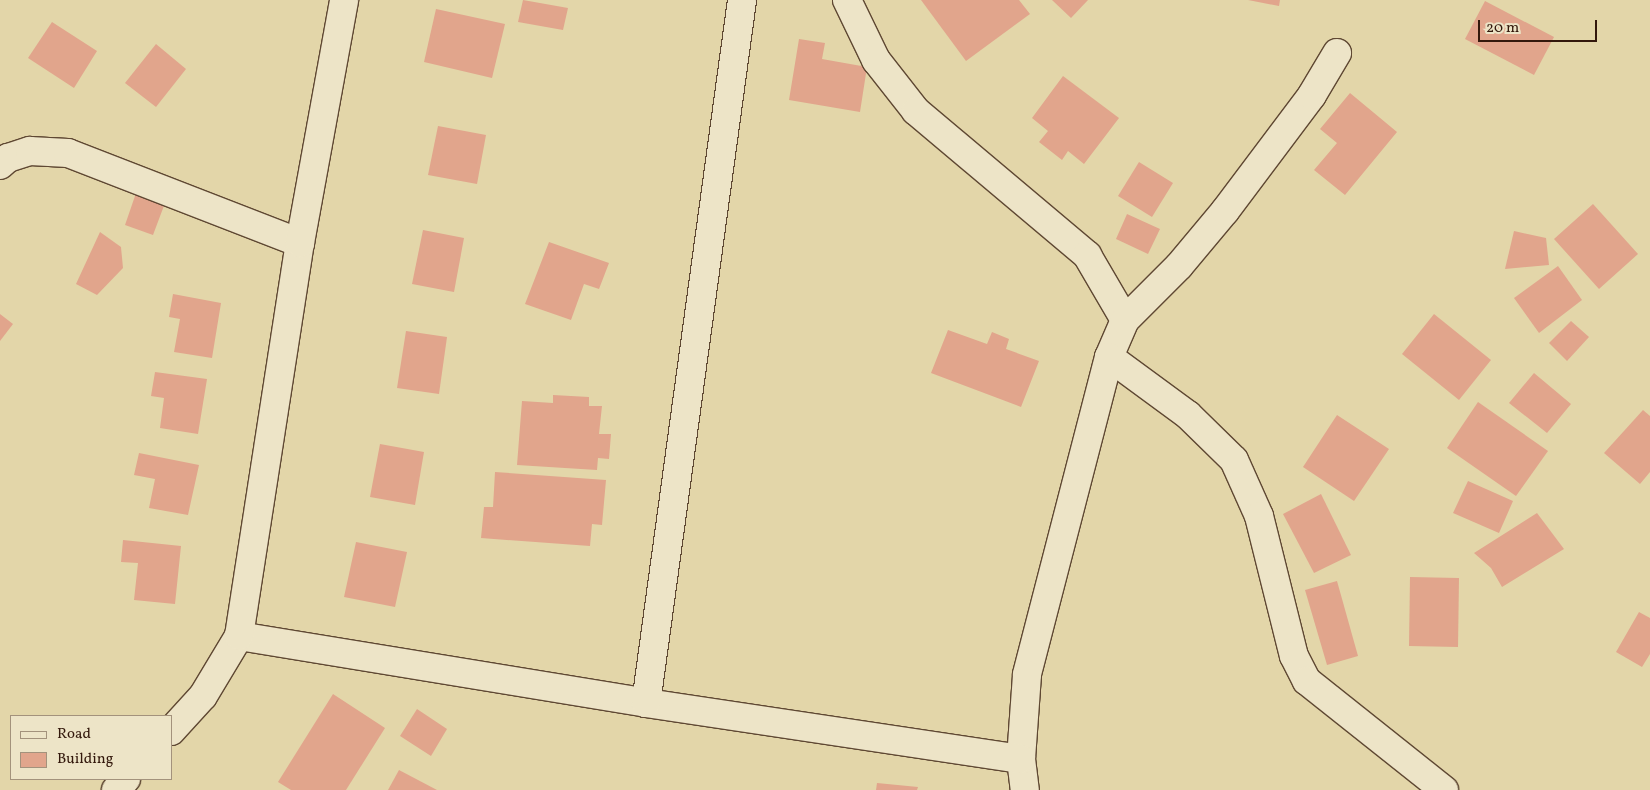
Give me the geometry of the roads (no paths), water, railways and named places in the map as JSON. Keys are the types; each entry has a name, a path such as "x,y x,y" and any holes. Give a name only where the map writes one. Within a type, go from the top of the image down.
{"street":[{"path":"172,730 203,696 239,636 300,243 344,0"},
{"path":"646,703 742,0"},
{"path":"847,0 876,60 916,111 1087,255 1125,320"},
{"path":"1026,790 1021,759 1026,675 1109,357 1125,320 1179,266 1226,211 1312,95 1337,53"},
{"path":"0,165 8,158 30,151 68,153 300,243"},
{"path":"1109,357 1188,415 1234,460 1259,516 1294,656 1307,681 1444,790"},
{"path":"239,636 646,703 1021,759"},
{"path":"116,790 125,780"}]}
